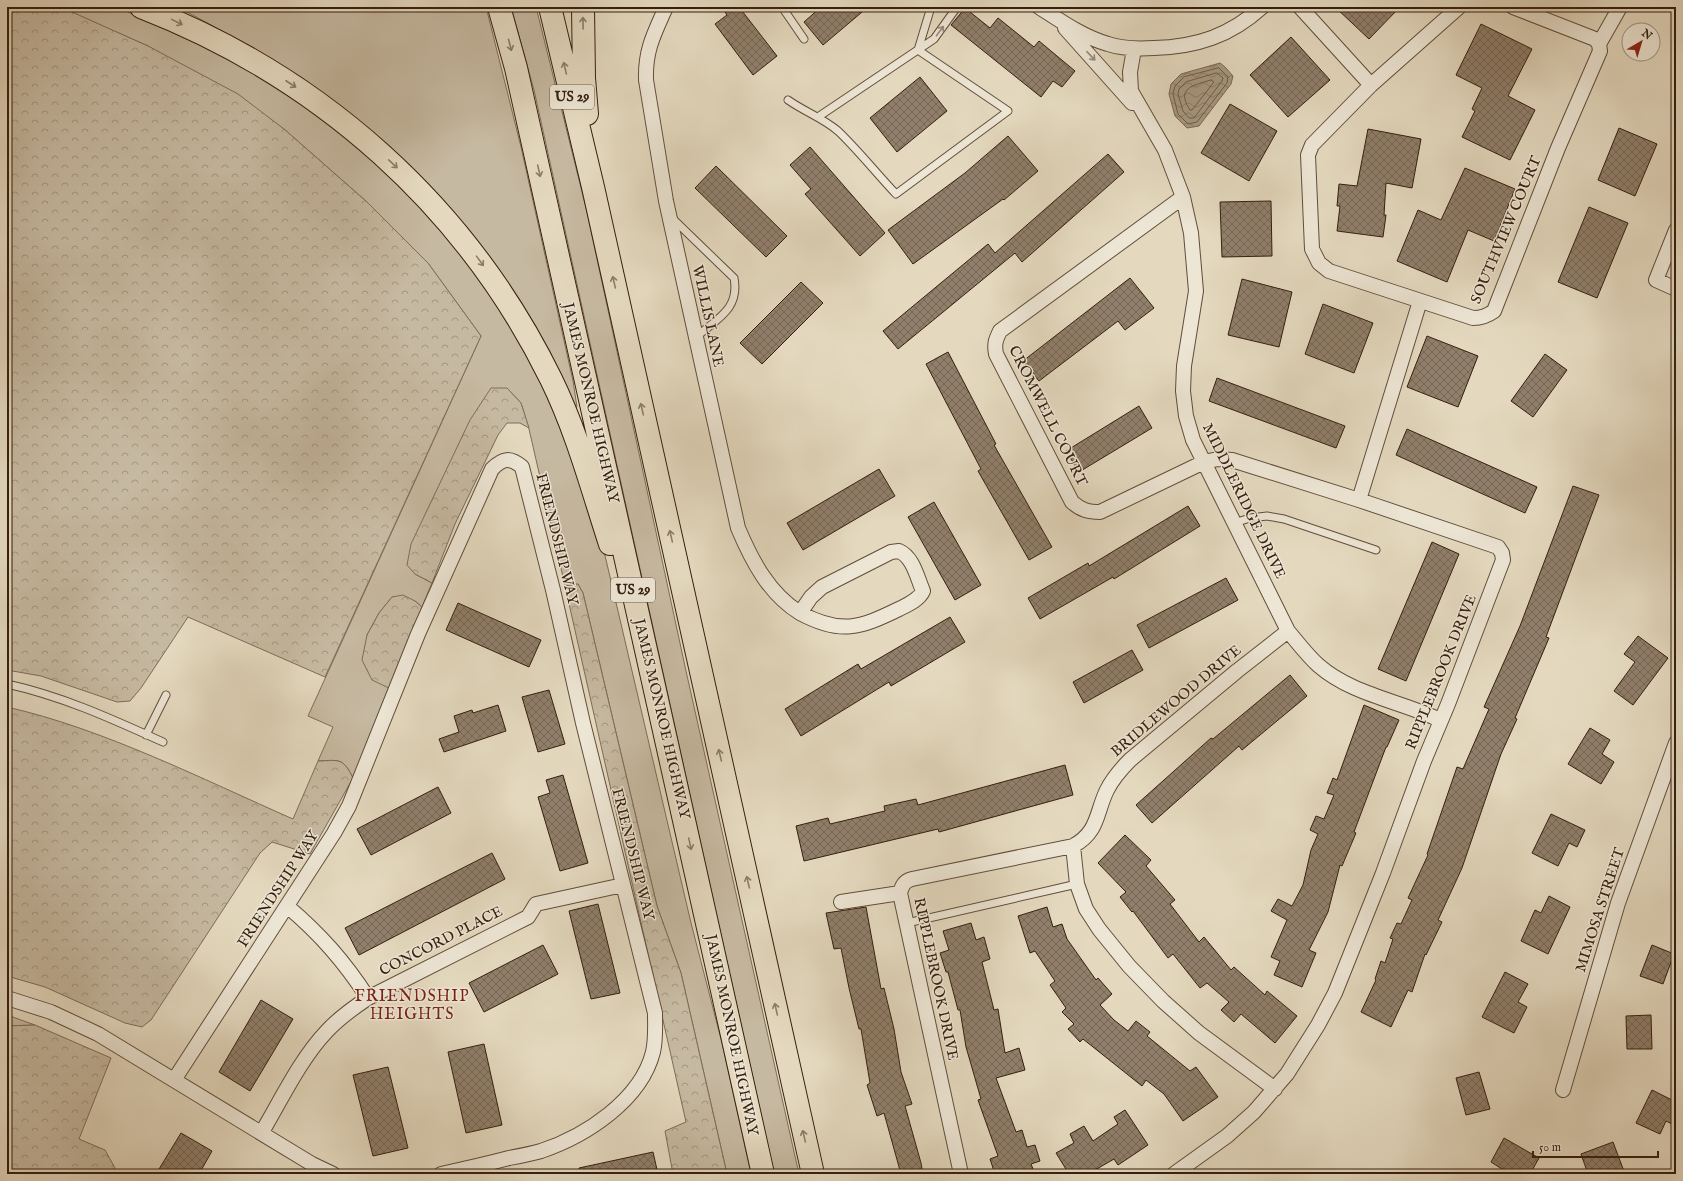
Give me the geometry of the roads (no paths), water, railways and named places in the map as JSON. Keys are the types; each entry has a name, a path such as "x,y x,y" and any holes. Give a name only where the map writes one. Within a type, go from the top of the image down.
{"highway":[{"path":"141,7 172,19 228,48 283,78 311,97 355,130 396,166 434,205 468,245 499,288 527,333 552,380 573,429 654,684"},
{"name":"JAMES MONROE HIGHWAY","path":"499,7 518,75 763,1174"},
{"name":"US 29","path":"550,7 593,187 813,1174"},
{"path":"583,7 584,78 593,187"}],"street":[{"name":"WILLIS LANE","path":"666,7 649,46 646,63 646,80 669,216 695,338 738,528 748,552 761,574 777,594 800,613 817,622 828,625 840,626 870,623 905,606 921,596 923,591 906,554 899,551 891,552 822,587 811,597 800,613"},
{"path":"1039,7 1090,37 1110,45 1134,49 1189,46 1215,37 1235,27 1262,7"},
{"path":"1300,7 1371,85"},
{"name":"SOUTHVIEW COURT","path":"1459,7 1371,85 1312,145 1308,155 1312,249 1319,263 1329,271 1473,318 1487,316 1494,311 1558,148 1600,51 1599,44 1620,7"},
{"path":"1513,7 1595,39 1599,44"},
{"path":"1055,17 1149,122"},
{"name":"MIDDLERIDGE DRIVE","path":"1134,49 1130,72 1131,91 1165,150 1183,197 1191,233 1196,291 1184,366 1183,391 1186,416 1193,440 1288,631 1302,649 1319,666 1339,680 1361,690 1426,713 1440,720"},
{"name":"CROMWELL COURT","path":"1183,197 1000,331 994,345 996,354 1072,502 1080,508 1089,512 1100,512 1204,462"},
{"path":"1676,230 1656,280 1676,288"},
{"path":"1359,500 1420,301"},
{"name":"RIPPLEBROOK DRIVE","path":"1174,1174 1227,1136 1254,1112 1275,1089 1287,1074 1318,1025 1336,992 1503,560 1502,553 1498,547 1359,500 1232,460 1218,459 1204,462"},
{"name":"FRIENDSHIP WAY","path":"174,1080 334,833 349,806 418,634 454,550 492,469 499,462 507,460 516,462 522,467 553,590 582,723 655,1013 656,1033 653,1053 644,1075 631,1093 610,1113 586,1130 560,1144 540,1151 441,1174"},
{"name":"BRIDLEWOOD DRIVE","path":"1073,846 1083,840 1090,832 1101,809 1107,791 1117,774 1130,760 1237,671 1288,631"},
{"name":"MIMOSA STREET","path":"1563,1090 1618,903 1676,743"},
{"path":"1073,846 1077,884 1086,909 1099,929 1129,966 1163,1001 1199,1033 1275,1089"},
{"name":"RIPPLEBROOK DRIVE","path":"961,1174 900,893 902,886 907,880 912,878 1073,846"},
{"name":"CONCORD PLACE","path":"262,1132 310,1052 341,1017 368,998 528,917 536,904 623,885"},
{"path":"841,902 900,893"},
{"path":"287,906 309,924 334,950 352,973 368,998"},
{"path":"7,998 51,1012 98,1034 262,1132 312,1164 333,1174"}],"lane":[{"path":"782,7 804,39"},
{"path":"918,50 931,7"},
{"path":"818,117 934,39 957,7"},
{"path":"788,100 803,110 818,117 838,131 896,194 1008,111 918,50"},
{"path":"669,216 734,278 736,289 734,300 729,309 695,338"},
{"path":"1234,523 1250,518 1267,516 1284,519 1376,550"},
{"path":"7,684 38,691 68,702 163,742"},
{"path":"146,735 166,695"},
{"path":"907,923 1077,884"}],"water":[{"path":"1220,63 1233,76 1231,84 1199,126 1187,128 1175,116 1169,94 1171,84 1181,74"}],"district":[{"name":"FRIENDSHIP HEIGHTS","path":"412,1006"}]}
